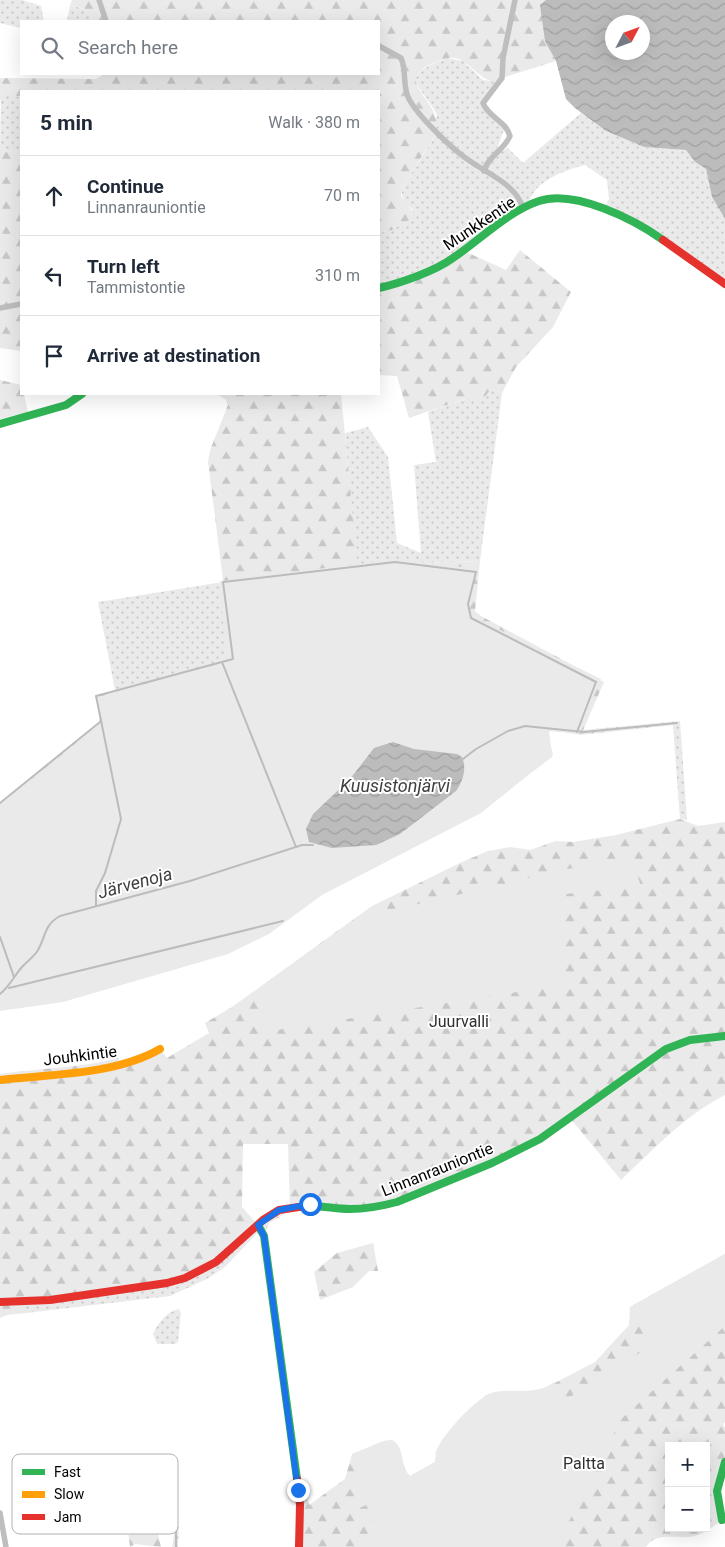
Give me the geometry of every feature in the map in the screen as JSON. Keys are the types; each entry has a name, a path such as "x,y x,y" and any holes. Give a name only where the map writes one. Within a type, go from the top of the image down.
{"street":[{"path":"99,0 106,20"},
{"path":"484,171 487,162 508,141 510,136 505,127 487,110 484,103 502,78 503,58 516,0"},
{"path":"380,47 400,58 408,98 418,110 451,146 513,190 521,201 523,208"},
{"name":"Munkkentie","path":"380,288 395,284 451,260 501,221 523,208 540,201 558,198 604,208 641,224 725,284"},
{"path":"0,308 19,306"},
{"path":"0,424 66,405 81,395"},
{"name":"Linnanrauniontie","path":"0,1302 72,1297 148,1286 185,1278 216,1262 270,1214 296,1206 369,1209 397,1202 529,1146 666,1049 690,1040 725,1036"},
{"name":"Jouhkintie","path":"0,1080 117,1066 146,1056 160,1048"},
{"path":"258,1225 264,1236 300,1505 299,1547"},
{"path":"722,1520 716,1502 716,1494 725,1462"},
{"path":"0,1513 6,1547"}],"green space":[{"path":"0,0 22,0 41,6 44,20 20,20 20,28 0,23"},
{"path":"72,0 546,0 543,16 544,31 556,61 502,78 498,82 490,81 459,59 452,58 444,59 426,67 417,74 416,82 432,109 436,120 436,133 402,189 401,196 416,216 392,230 380,233 380,90 20,90 20,96 2,96 0,103 0,78 96,79 102,75 380,75 380,20 94,20 84,9 70,5"},
{"path":"70,5 84,9 94,20 67,20"},
{"path":"448,58 463,61 483,80 498,82 483,103 505,127 495,154 508,148 523,163 581,113 606,131 644,147 686,150 695,162 706,169 712,197 725,219 725,284 650,230 604,208 609,199 607,180 585,165 550,178 536,190 528,206 464,251 380,288 380,233 392,230 413,210 403,198 402,189 433,139 437,115 416,82 421,70"},
{"path":"1,96 20,96 20,152 0,151"},
{"path":"0,151 20,152 20,351 0,348"},
{"path":"520,250 571,292 553,327 516,367 502,393 490,390 480,403 470,397 409,418 397,376 380,375 380,288 464,251 506,270"},
{"path":"0,380 20,385 20,395 24,395 28,412 0,419"},
{"path":"490,390 502,393 480,561 422,563 357,570 345,433 368,427 388,457 397,543 421,553 414,465 436,462 428,412"},
{"path":"218,395 341,395 358,570 422,563 480,561 475,611 604,682 581,735 549,730 552,757 482,810 0,994 0,803 97,726 100,715 96,696 233,659 208,462 210,450 228,405 226,400"},
{"path":"398,559 477,569 467,614 601,679 578,733 547,731 553,755 481,813 322,895 269,934 228,954 63,1002 0,1011 0,805 102,722 98,697 226,662 220,581"},
{"path":"223,582 233,659 115,690 98,602"},
{"path":"680,721 687,820 680,819 673,725 581,735 583,730"},
{"name":"Juurvalli","path":"680,819 698,826 725,822 725,1095 696,1112 657,1145 621,1180 570,1118 540,1139 383,1206 290,1207 288,1144 243,1144 242,1207 258,1225 230,1251 185,1278 26,1301 26,1313 7,1315 0,1318 0,1074 90,1064 119,1058 117,1065 160,1049 167,1058 209,1033 205,1023 232,1007 372,906 462,862 488,851 510,847 530,850 556,841 573,842 616,835"},
{"path":"632,859 641,886 566,894 561,985 258,1033 263,985 355,919 567,869"},
{"path":"285,1208 285,1214 269,1223 264,1236 261,1229 225,1267 207,1279 170,1296 26,1313 26,1301 258,1225"},
{"path":"373,1243 378,1271 369,1271 353,1287 320,1300 314,1272 337,1253"},
{"name":"Paltta","path":"725,1254 725,1422 723,1424 725,1428 725,1462 718,1482 722,1520 714,1526 710,1529 710,1442 665,1442 665,1532 704,1532 701,1534 692,1537 663,1537 650,1542 646,1547 299,1547 297,1481 304,1484 309,1505 345,1479 352,1454 384,1441 392,1440 401,1452 405,1467 410,1476 435,1462 436,1451 442,1440 485,1396 495,1392 535,1391 545,1388 595,1362 629,1325 630,1307"},
{"name":"Paltta","path":"725,1254 725,1326 621,1419 556,1547 367,1547 379,1500 359,1508 352,1454 384,1441 392,1440 401,1452 405,1467 410,1476 435,1462 437,1450 450,1430 464,1414 488,1394 503,1391 540,1389 554,1382 562,1402 649,1347 633,1305"},
{"path":"179,1309 181,1313 178,1342 175,1344 157,1344 153,1334 157,1326 163,1318"},
{"path":"178,1525 179,1528 178,1547 172,1547 174,1534 178,1534"},
{"path":"128,1534 158,1534 161,1547 135,1544 130,1547"}],"water":[{"path":"546,0 725,0 725,219 712,197 706,169 695,162 686,150 644,147 606,131 575,108 566,99 556,61 545,41 540,5"},
{"name":"Kuusistonjärvi","path":"393,742 414,749 457,754 462,757 464,774 456,791 400,834 376,845 332,848 309,842 306,829 313,814 350,779 374,748"}],"waterway":[{"path":"96,906 96,891 105,873 121,819 96,696 233,659 223,582 395,562 476,572 468,604 471,618 596,682 577,732"},
{"path":"222,662 296,847"},
{"path":"0,803 100,722"},
{"path":"463,759 476,749 508,731 525,726 584,732 677,723"},
{"name":"Järvenoja","path":"0,994 36,952 48,927 60,916 190,881 302,845 313,845"},
{"path":"9,988 283,921"},
{"path":"0,937 14,977"},
{"path":"176,1534 176,1547"}],"traffic: fast":[{"path":"380,288 407,280 437,267 453,258 494,226 516,212 539,201 554,198 570,199 604,208 637,224 663,240"},
{"path":"0,424 66,405 81,395"},
{"path":"299,1207 356,1209 397,1202 492,1163 540,1139 666,1049 690,1040 725,1036"},
{"path":"258,1225 264,1236 297,1479"},
{"path":"722,1520 717,1491 725,1462"}],"traffic: slow":[{"path":"0,1080 103,1069 142,1058 160,1049"}],"traffic: jam":[{"path":"663,240 725,284"},
{"path":"0,1302 50,1300 167,1283 185,1278 216,1262 263,1220 279,1210 299,1207"},
{"path":"297,1479 300,1505 299,1547"}],"route":[{"path":"298,1490 264,1236 258,1225 270,1214 279,1210 310,1204"}]}
